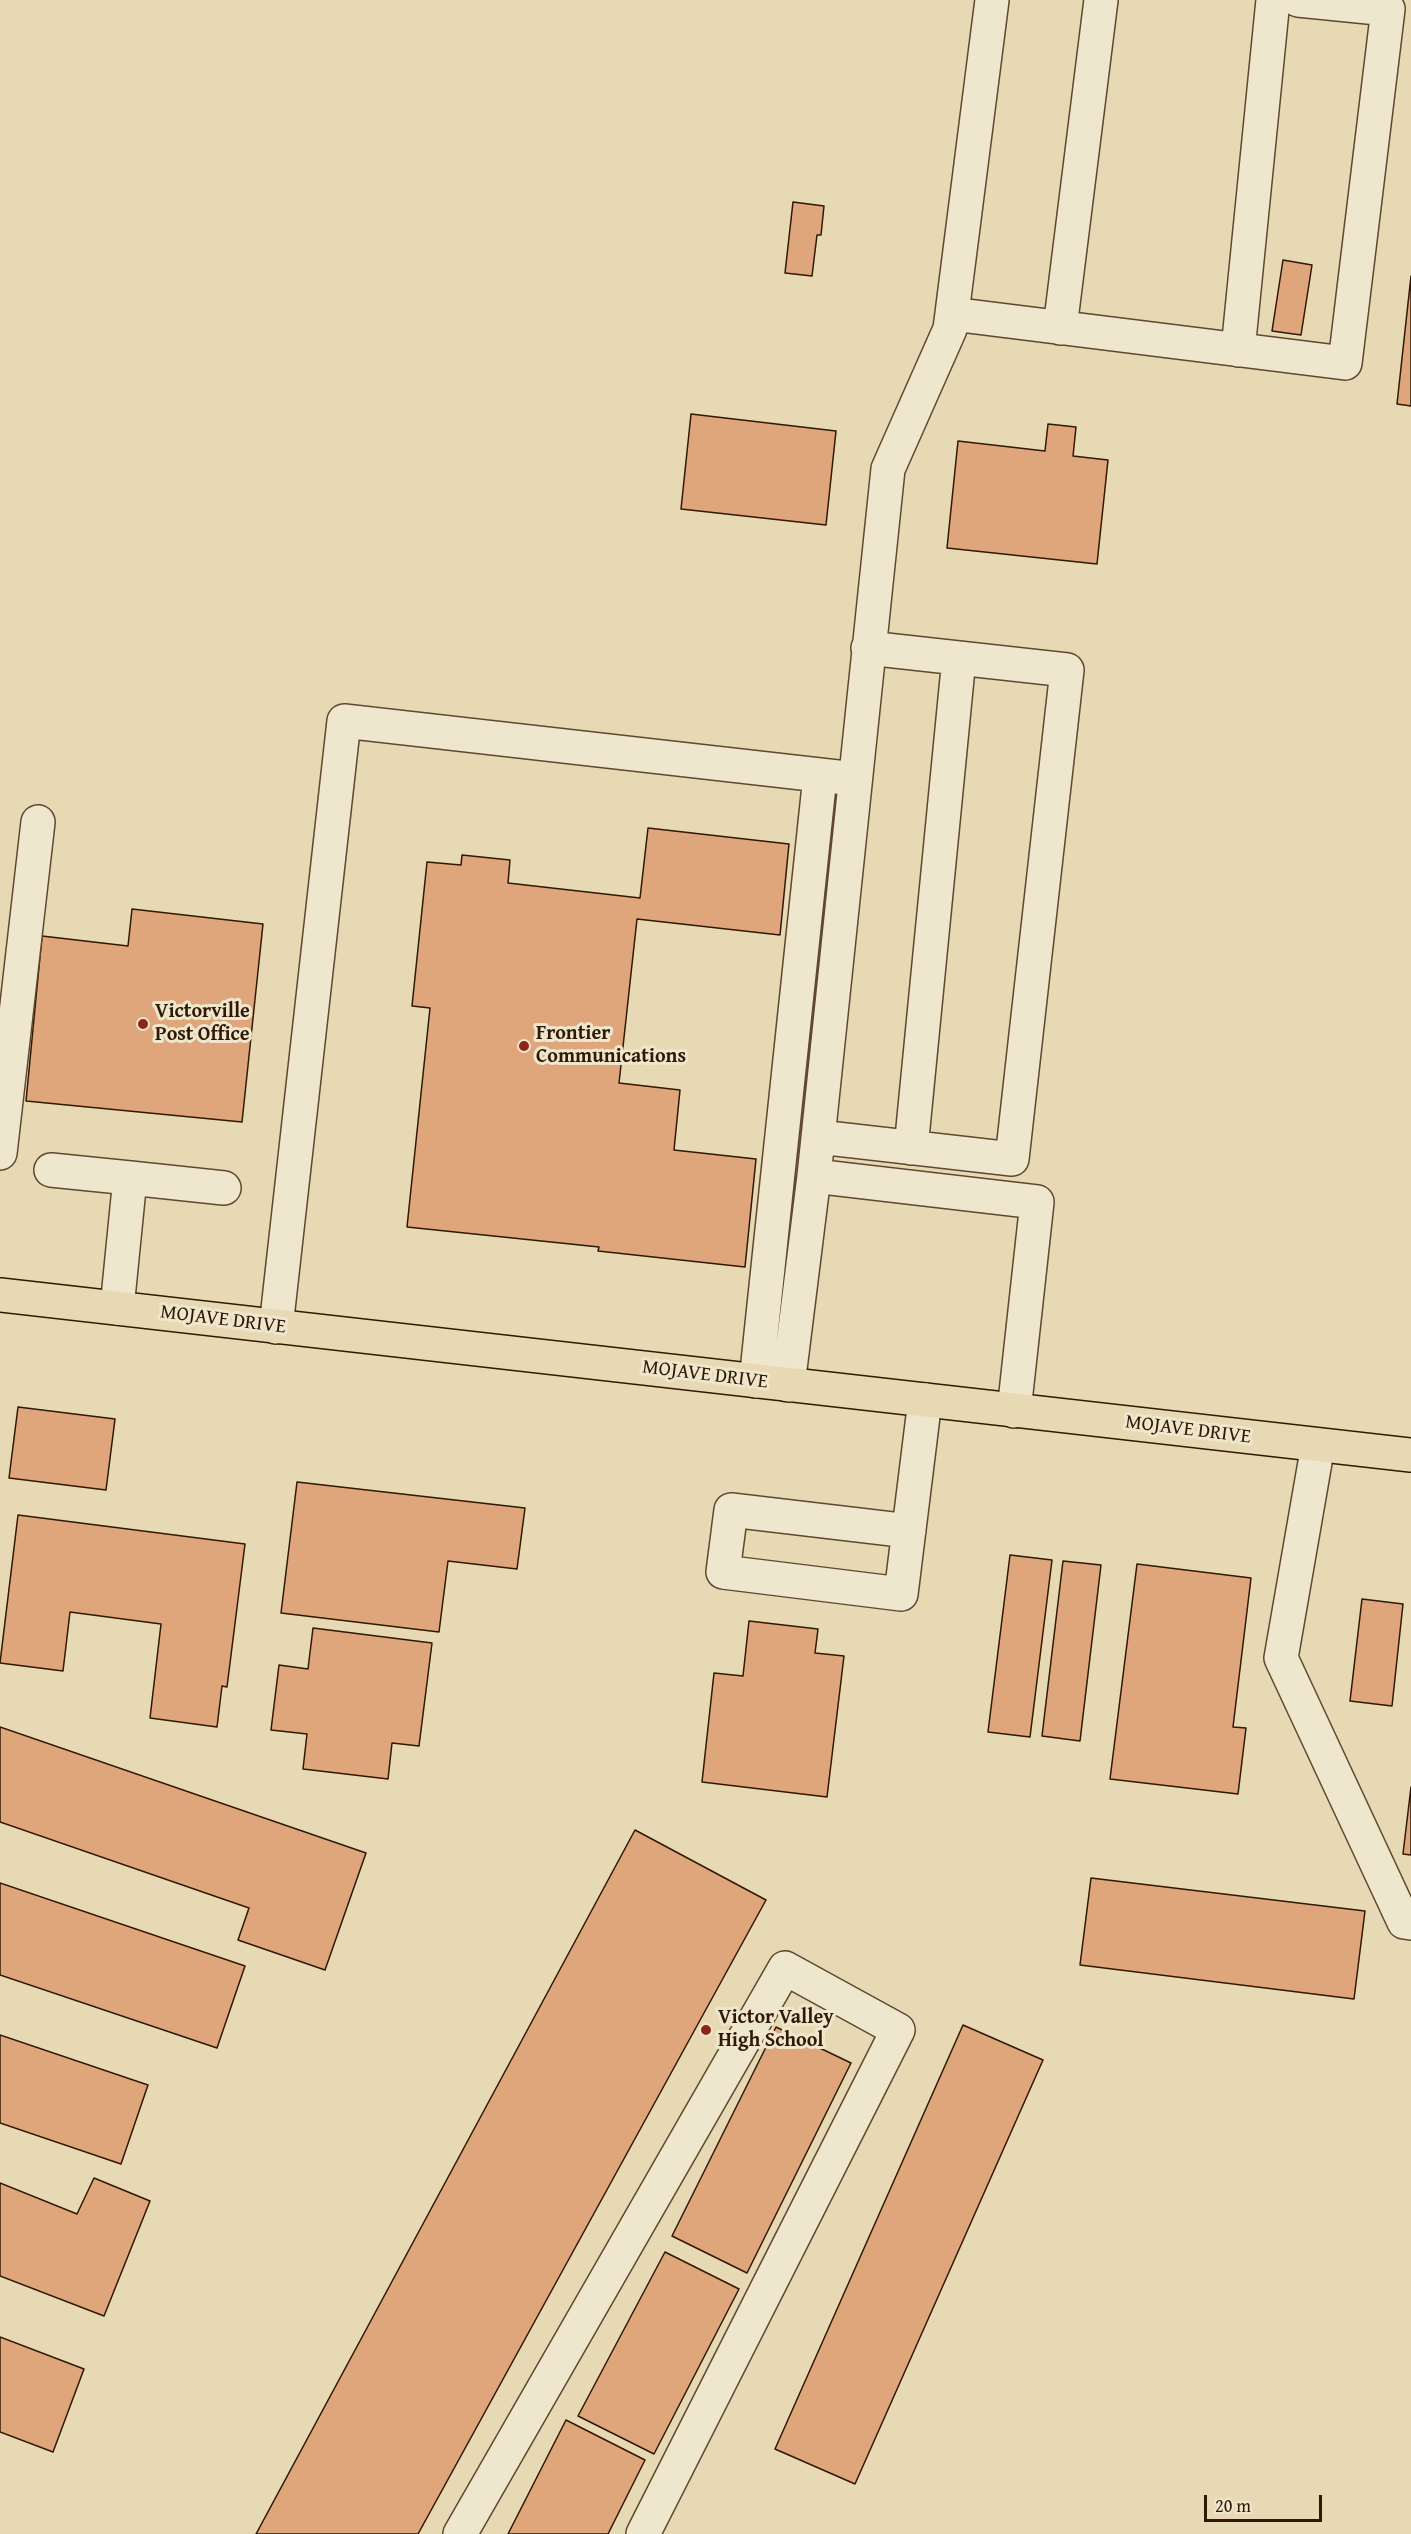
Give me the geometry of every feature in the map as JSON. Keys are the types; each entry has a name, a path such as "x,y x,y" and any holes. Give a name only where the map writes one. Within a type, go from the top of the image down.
{"main road":[{"name":"MOJAVE DRIVE","path":"0,1295 1411,1455"}],"lane":[{"path":"789,1385 819,1137 888,469 950,329 992,0"},
{"path":"1060,328 1101,0"},
{"path":"1238,350 1273,0"},
{"path":"952,314 1345,363 1388,9 1298,0"},
{"path":"819,1137 1012,1159 1067,670 868,648"},
{"path":"911,1148 959,658"},
{"path":"276,1327 344,721 855,779"},
{"path":"756,1381 820,776"},
{"path":"0,1154 38,822"},
{"path":"51,1170 224,1188"},
{"path":"814,1176 1037,1202 1014,1411"},
{"path":"117,1308 130,1178"},
{"path":"909,1531 731,1510 723,1572 901,1594 926,1400"},
{"path":"1318,1445 1281,1658 1404,1922 1411,1923"},
{"path":"460,2534 785,1968 898,2030 643,2534"}],"building":[{"path":"793,202 824,206 821,235 817,235 812,276 785,273"},
{"path":"1283,260 1312,265 1301,335 1272,331"},
{"path":"1411,276 1411,406 1397,404"},
{"path":"691,414 836,431 826,525 681,509"},
{"path":"1048,424 1076,427 1073,456 1108,460 1097,564 947,548 958,441 1045,451"},
{"name":"Frontier Communications","path":"648,828 789,844 780,935 637,919 619,1083 680,1090 674,1150 756,1159 745,1267 598,1251 599,1247 407,1227 430,1008 412,1006 427,862 461,865 462,855 510,860 508,883 640,898"},
{"name":"Victorville Post Office","path":"132,909 263,924 242,1122 26,1101 42,936 128,946"},
{"path":"795,1125 806,1126 803,1158 791,1157"},
{"path":"18,1407 115,1419 106,1490 9,1478"},
{"path":"297,1482 525,1508 517,1569 448,1561 439,1632 281,1613"},
{"path":"18,1515 245,1544 227,1687 222,1686 217,1727 150,1718 161,1624 70,1612 63,1671 0,1663"},
{"path":"1010,1555 1052,1560 1030,1737 988,1732"},
{"path":"1063,1561 1101,1565 1080,1741 1042,1736"},
{"path":"1137,1564 1251,1578 1233,1727 1246,1728 1238,1794 1110,1779"},
{"path":"1362,1599 1403,1604 1392,1706 1350,1701"},
{"path":"749,1621 818,1629 815,1653 844,1656 827,1797 702,1782 714,1673 743,1676"},
{"path":"313,1628 432,1643 419,1746 392,1743 388,1779 303,1769 307,1734 271,1730 279,1665 308,1669"},
{"path":"0,1727 366,1853 325,1970 238,1940 249,1908 0,1822"},
{"path":"1411,1787 1411,1855 1403,1854"},
{"path":"635,1830 766,1900 418,2534 256,2534"},
{"path":"1091,1878 1365,1911 1354,1999 1080,1965"},
{"path":"0,1883 245,1966 217,2048 0,1975"},
{"path":"963,2025 1043,2060 855,2484 775,2449"},
{"path":"776,2027 851,2063 747,2273 672,2236"},
{"path":"0,2035 148,2085 121,2164 0,2123"},
{"path":"94,2178 150,2201 104,2316 0,2276 0,2183 77,2214"},
{"path":"665,2252 739,2289 654,2454 578,2416"},
{"path":"0,2337 84,2369 53,2452 0,2432"},
{"path":"566,2420 645,2460 608,2534 508,2534"}],"place":[{"name":"Victorville Post Office","path":"143,1024"},
{"name":"Frontier Communications","path":"524,1046"},
{"name":"Victor Valley High School","path":"706,2030"}]}
